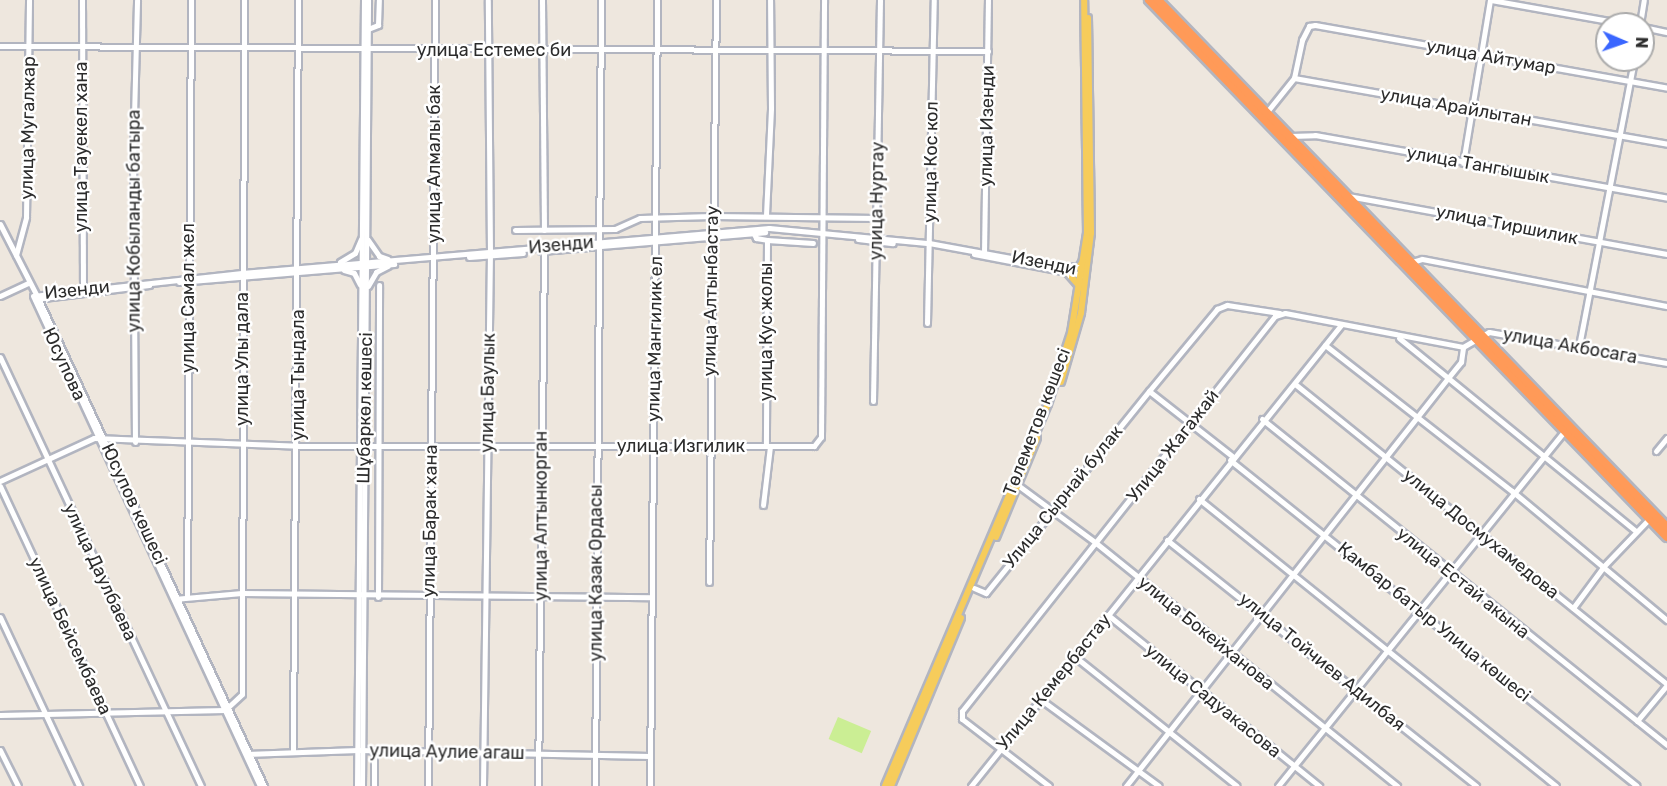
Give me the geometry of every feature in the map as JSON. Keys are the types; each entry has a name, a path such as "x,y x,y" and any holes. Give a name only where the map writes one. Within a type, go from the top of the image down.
{"highway":[{"path":"1149,0 1290,136 1412,262 1564,431 1667,537"},
{"path":"1158,0 1478,336 1667,527"}],"main road":[{"name":"Төлеметов көшесі","path":"891,786 974,588 1061,368 1085,273 1086,0"},
{"name":"Төлеметов көшесі","path":"885,786 1065,369 1085,273 1092,201 1086,0"},
{"path":"1080,291 1076,278 1068,270 1082,264 1085,254"}],"street":[{"name":"улица Мугалжар","path":"16,255 26,217 29,0"},
{"name":"улица Тауекел хана","path":"82,0 83,291"},
{"name":"улица Кобыланды батыра","path":"135,442 137,0"},
{"name":"улица Самал жел","path":"187,595 191,0"},
{"name":"улица Улы дала","path":"227,709 242,694 244,0"},
{"name":"улица Тындала","path":"293,750 298,446 298,0"},
{"name":"Шұбаркөл көшесі","path":"366,0 368,29 366,49"},
{"name":"Шұбаркөл көшесі","path":"360,750 366,0"},
{"name":"Шұбаркөл көшесі","path":"368,29 378,25 379,0"},
{"name":"улица Алмалы бак","path":"434,259 435,0"},
{"name":"улица Баулык","path":"483,786 490,254 488,0"},
{"path":"542,0 544,230"},
{"name":"улица Казак Ордасы","path":"595,786 595,598 601,244 601,0"},
{"name":"улица Мангилик ел","path":"651,786 657,0"},
{"name":"улица Алтынбастау","path":"709,582 716,0"},
{"path":"766,215 771,108 768,51 770,0"},
{"name":"улица Изгилик","path":"102,439 135,442 298,446 488,444 598,447 814,446 821,437 824,0"},
{"name":"улица Нуртау","path":"873,401 880,0"},
{"name":"улица Кос кол","path":"927,323 934,0"},
{"name":"улица Изенди","path":"984,254 988,0"},
{"path":"1463,163 1474,111 1480,55 1491,0 1595,18"},
{"name":"улица Айтумар","path":"1293,78 1302,40 1309,26 1315,25 1667,88"},
{"name":"улица Естемес би","path":"0,46 81,49 988,51"},
{"path":"1579,346 1632,72"},
{"path":"1265,114 1293,78"},
{"name":"улица Арайлытан","path":"1293,78 1667,144"},
{"name":"улица Тангышык","path":"1290,136 1315,135 1667,198"},
{"name":"улица Тиршилик","path":"1348,196 1667,254"},
{"path":"515,230 621,228 640,218 766,215 877,218"},
{"path":"0,224 30,286 0,296"},
{"name":"Изенди","path":"36,297 242,274 752,231 876,239 929,245 1085,273"},
{"name":"улица Кус жолы","path":"752,231 756,238 767,240 768,446 763,505"},
{"path":"364,294 376,272 393,262 374,251 365,235"},
{"path":"332,267 355,254 365,235"},
{"path":"767,240 813,243"},
{"name":"улица Алтынкорган","path":"538,786 544,249"},
{"name":"улица Барак хана","path":"428,786 434,259"},
{"path":"1412,262 1422,259 1667,306"},
{"path":"332,267 354,273 364,294"},
{"path":"378,597 379,285"},
{"name":"Юсупова","path":"30,286 102,439"},
{"name":"Изенди","path":"36,297 83,291"},
{"name":"Юсупов көшесі","path":"36,297 44,310 262,786"},
{"path":"44,310 50,297"},
{"name":"Улица Сырнай булак","path":"974,588 986,593 1217,309 1227,305 1279,313 1397,337 1462,347"},
{"name":"Улица Жагажай","path":"1001,750 962,718 962,711 1279,313"},
{"name":"Улица Кемербастау","path":"971,786 1262,419 1295,384 1341,325"},
{"path":"1126,786 1461,362 1462,347 1478,336"},
{"name":"улица Акбосага","path":"1478,336 1579,346 1667,363"},
{"path":"1397,337 1544,454 1636,531"},
{"path":"1325,345 1512,491 1605,566 1667,620"},
{"name":"улица Даулбаева","path":"0,357 201,786"},
{"name":"улица Досмухамедова","path":"1295,384 1667,684"},
{"name":"Қамбар батыр Улица көшесі","path":"1149,391 1637,786"},
{"name":"улица Естай акына","path":"1262,419 1667,745"},
{"path":"1278,786 1512,491 1564,431"},
{"path":"1656,451 1667,438"},
{"path":"0,481 90,439 102,439"},
{"name":"улица Бокейханова","path":"1016,484 1053,509 1096,543 1397,786"},
{"name":"улица Бейсембаева","path":"0,486 140,786"},
{"path":"1199,499 1556,786"},
{"path":"1573,608 1605,566 1649,519"},
{"name":"улица Тойчиев Адилбая","path":"1167,540 1262,613 1476,786"},
{"path":"175,598 187,595 242,593 429,598 652,597"},
{"name":"улица Садуакасова","path":"1108,615 1319,786"},
{"path":"0,617 79,786"},
{"path":"1074,656 1237,786"},
{"path":"1636,721 1667,684"},
{"path":"1040,699 1140,769 1159,786"},
{"path":"0,715 227,709"},
{"path":"0,750 18,786"},
{"name":"улица Аулие агаш","path":"247,753 293,750 374,750 596,753 650,756"},
{"path":"357,786 360,750"},
{"path":"360,750 362,786"},
{"path":"374,750 374,786"},
{"path":"1001,750 1049,786"}],"green space":[{"path":"838,717 871,731 862,753 829,739"}]}
